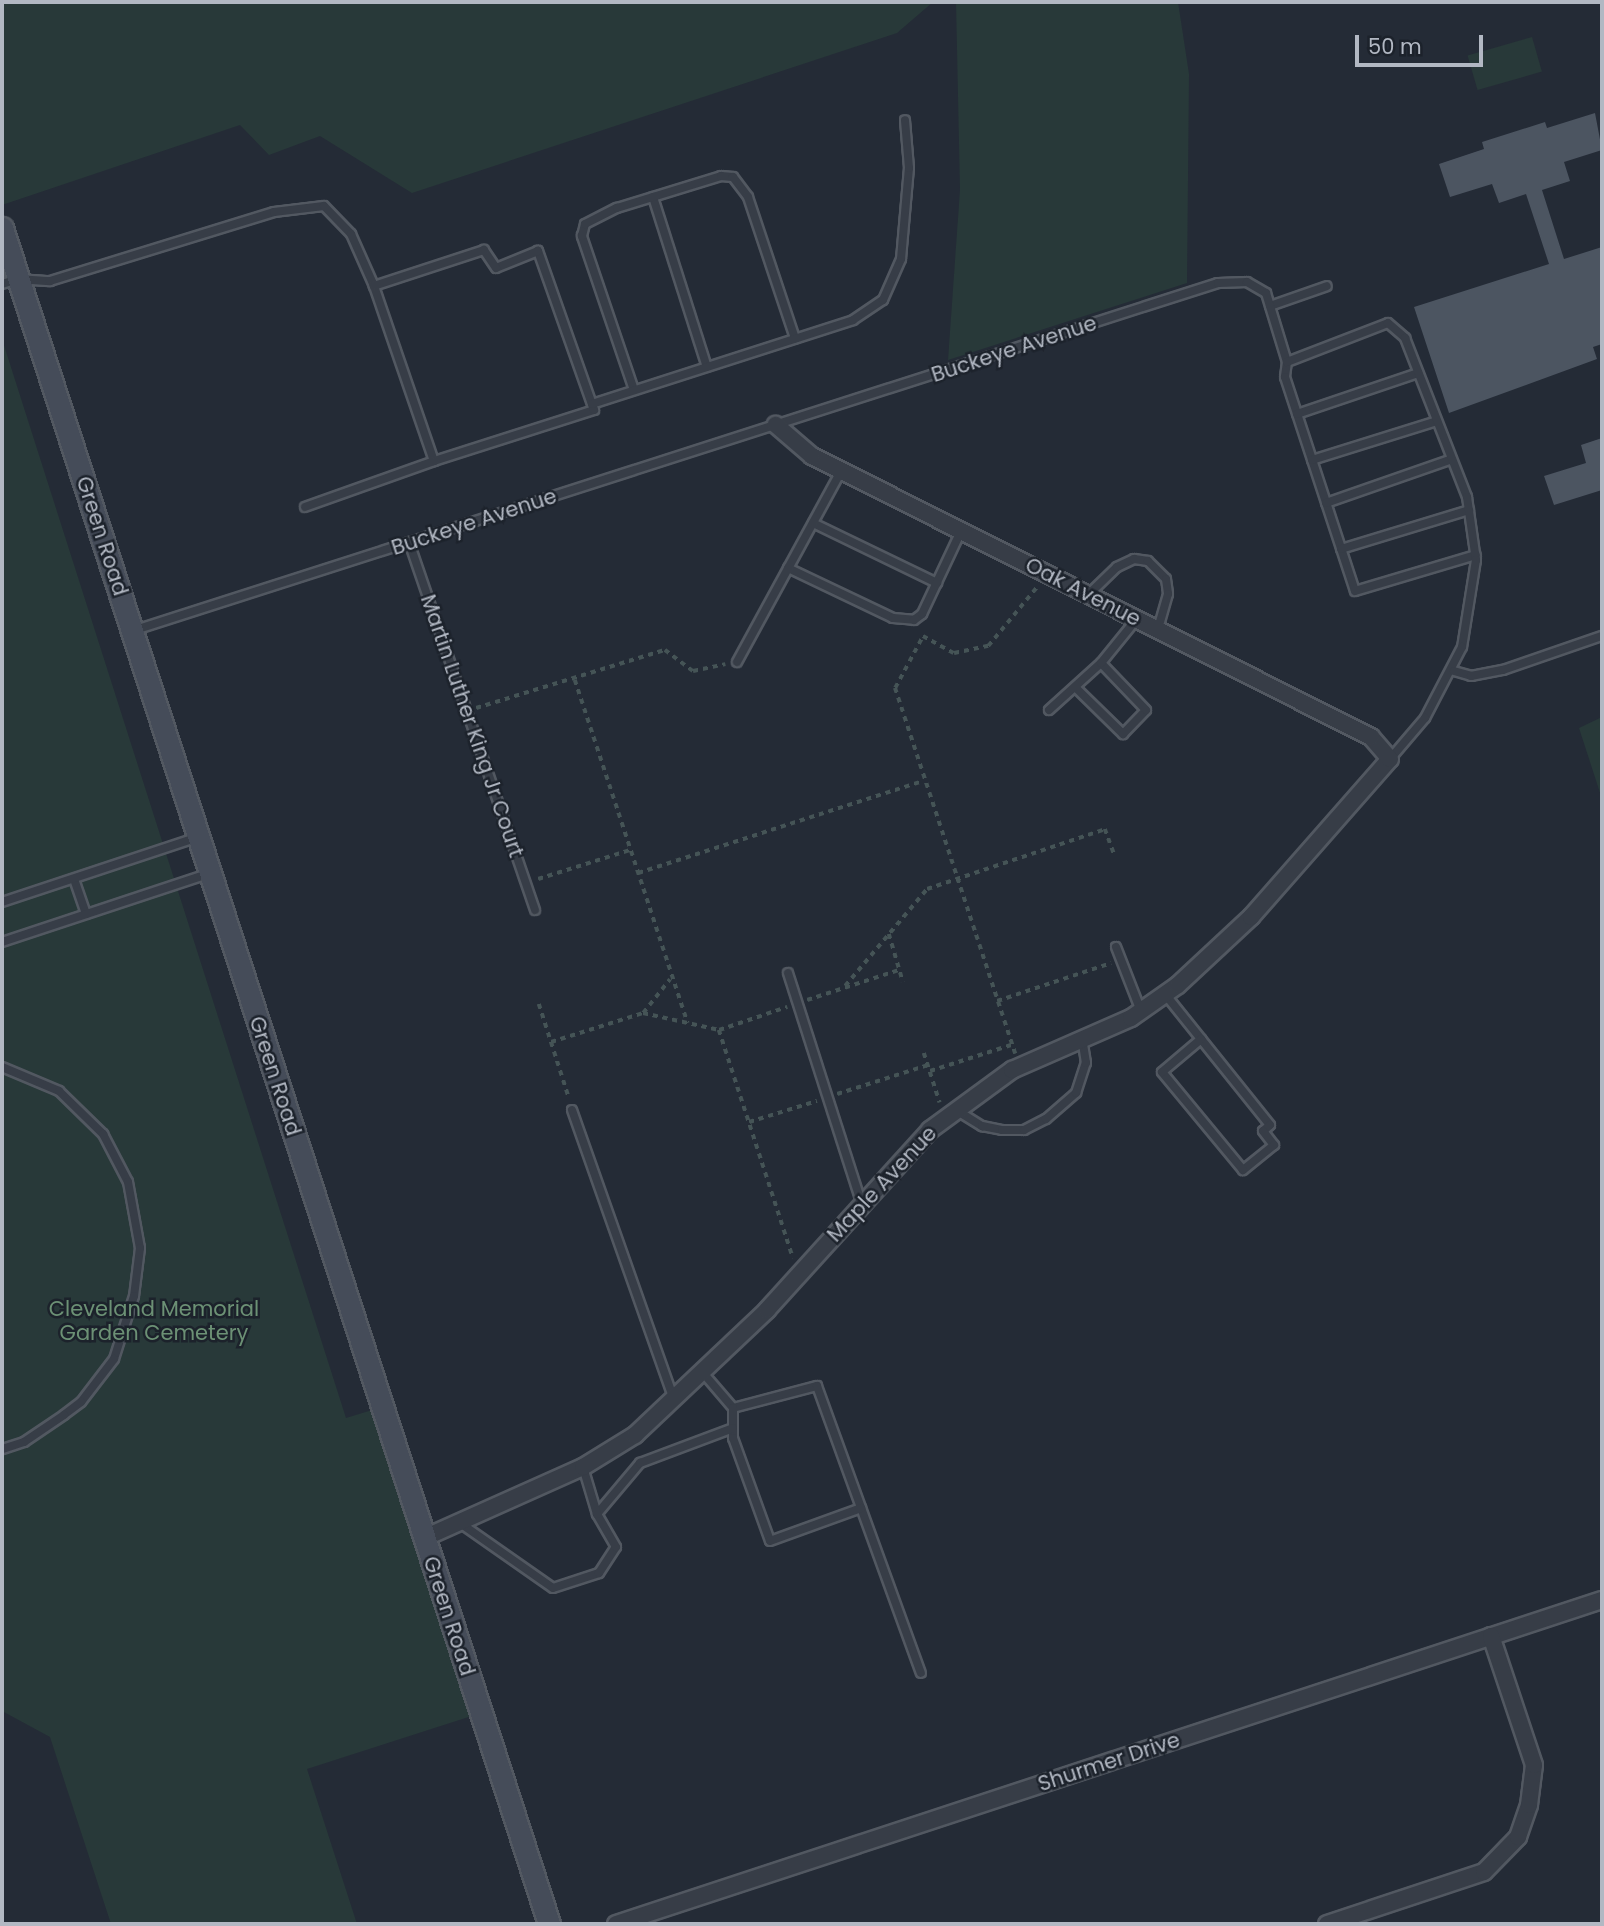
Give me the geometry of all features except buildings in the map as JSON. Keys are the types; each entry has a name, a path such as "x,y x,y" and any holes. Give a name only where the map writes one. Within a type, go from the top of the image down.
{"main road":[{"name":"Green Road","path":"2,228 10,281 132,631 549,1924"}],"street":[{"name":"Oak Avenue","path":"776,425 812,456 1371,737 1390,759"},
{"name":"Maple Avenue","path":"424,1538 583,1467 635,1435 704,1374 951,1114 1019,1067 1141,1011 1165,994 1251,917 1390,759"},
{"name":"Shurmer Drive","path":"616,1924 1602,1600"},
{"path":"1327,1924 1484,1872 1518,1837 1529,1805 1534,1765 1491,1636"}],"lane":[{"path":"592,404 853,320 883,300 892,287 901,259 907,211 905,120"},
{"path":"635,390 582,236 585,224 601,214 653,197 720,176 741,183 795,338"},
{"path":"653,197 707,367"},
{"path":"10,281 41,282 59,278 274,212 324,206 351,234 374,286 434,461"},
{"path":"304,507 434,461 594,410 537,251 496,268 484,250 374,286"},
{"name":"Buckeye Avenue","path":"132,631 1218,283 1247,282 1266,293 1287,362 1285,377 1358,593 1475,555"},
{"path":"1270,306 1327,286"},
{"path":"1287,362 1388,323 1405,338 1452,458 1469,510 1475,555 1462,648 1454,671 1425,718 1390,759"},
{"path":"1297,414 1419,373"},
{"path":"1312,460 1437,421"},
{"path":"1326,503 1452,458"},
{"path":"737,662 841,471"},
{"path":"1341,549 1469,510"},
{"path":"813,523 937,583"},
{"path":"788,568 892,618 914,620 922,614 961,531"},
{"name":"Martin Luther King Jr Court","path":"409,542 535,910"},
{"path":"1088,595 1117,567 1134,559 1148,561 1161,570 1168,594 1158,630"},
{"path":"1049,710 1101,663 1136,620"},
{"path":"1454,671 1471,676 1503,670 1602,636"},
{"path":"1076,688 1123,734 1146,710 1101,663"},
{"path":"2,902 198,837"},
{"path":"2,942 210,873"},
{"path":"74,880 86,914"},
{"path":"1116,947 1141,1011"},
{"path":"788,973 862,1205"},
{"path":"1165,994 1270,1125 1263,1130 1274,1145 1243,1170 1162,1072 1201,1039"},
{"path":"951,1114 982,1126 1002,1130 1024,1130 1046,1119 1079,1086 1086,1063 1082,1039"},
{"path":"2,1067 59,1091 103,1134 128,1182 139,1223 140,1248 134,1297 114,1359 81,1402 24,1442 2,1449"},
{"path":"572,1111 674,1400"},
{"path":"704,1374 733,1408 733,1428 770,1541 861,1508"},
{"path":"733,1408 817,1386 921,1673"},
{"path":"597,1514 640,1462 733,1428"},
{"path":"460,1523 553,1588 599,1573 616,1547 597,1514 583,1467"}],"path":[{"path":"1019,1067 895,688 923,636 954,653 988,646 1047,574"},
{"path":"467,711 575,680 665,650 693,671 737,662"},
{"path":"575,680 688,1023"},
{"path":"638,873 923,780"},
{"path":"844,988 927,889 1105,829 1114,854"},
{"path":"526,883 630,850"},
{"path":"889,934 903,982"},
{"path":"997,1001 1121,960"},
{"path":"643,1013 671,978"},
{"path":"538,1003 572,1111"},
{"path":"551,1042 643,1013 719,1030 799,1275"},
{"path":"930,1071 1011,1045"},
{"path":"924,1053 951,1114"}],"green space":[{"path":"2,2 933,2 897,33 412,193 320,136 269,155 240,125 2,205"},
{"path":"956,2 1178,2 1189,74 1187,283 948,360 960,190"},
{"path":"1532,37 1542,72 1478,90 1468,55"},
{"name":"Cleveland Memorial Garden Cemetery","path":"2,339 346,1418 382,1407 481,1713 307,1769 357,1924 111,1924 50,1737 2,1711"},
{"path":"1602,717 1602,799 1579,728"}]}
